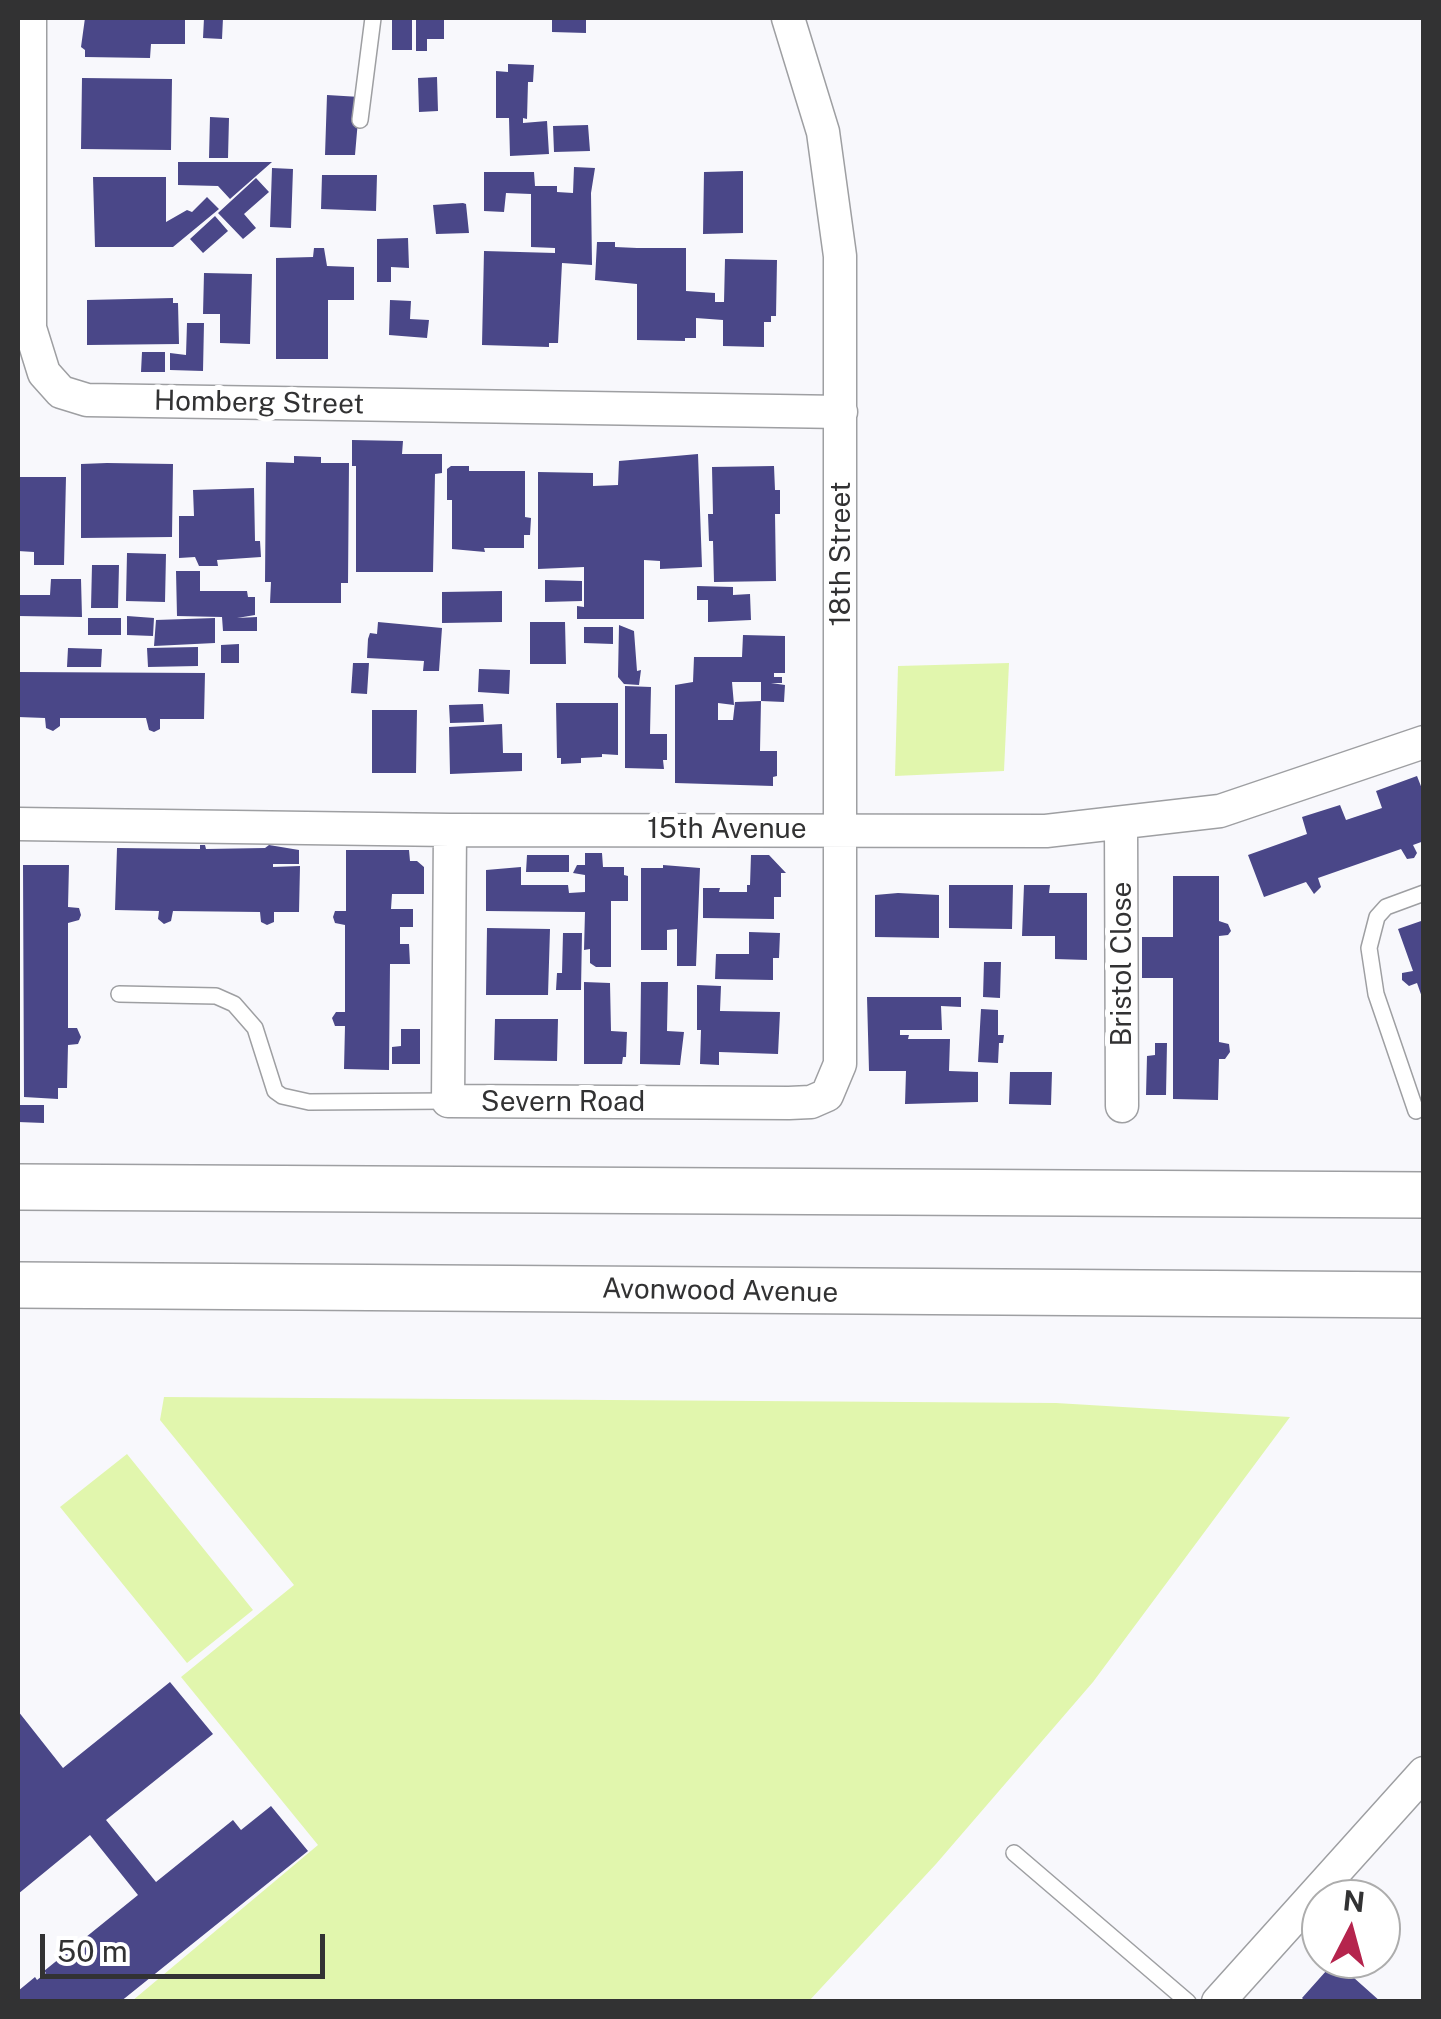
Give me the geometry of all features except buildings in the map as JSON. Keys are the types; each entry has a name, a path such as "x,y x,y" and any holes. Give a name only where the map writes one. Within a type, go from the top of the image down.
{"main road":[{"path":"18,1187 1424,1195"},
{"name":"Avonwood Avenue","path":"18,1285 1424,1295"}],"street":[{"name":"Homberg Street","path":"30,18 30,328 44,373 61,392 87,400 841,412"},
{"name":"18th Street","path":"788,18 824,132 840,256 840,1064 828,1095"},
{"name":"15th Avenue","path":"18,824 450,830 1046,831 1220,811 1424,742"},
{"name":"Bristol Close","path":"1121,823 1122,1106"},
{"name":"Severn Road","path":"450,830 448,1101 788,1104 811,1102 828,1095"},
{"path":"1218,2002 1424,1774"}],"lane":[{"path":"360,120 373,18"},
{"path":"1416,1111 1376,994 1369,948 1377,918 1386,907 1424,893"},
{"path":"119,994 216,996 234,1004 255,1028 274,1091 282,1096 310,1102 448,1101"},
{"path":"1014,1853 1188,2002"}],"green space":[{"path":"1009,663 1004,771 895,776 898,666"},
{"path":"164,1397 1056,1403 1290,1417 1093,1682 936,1864 809,2001 132,2001 318,1845 181,1677 294,1585 160,1420"},
{"path":"127,1454 253,1610 187,1663 60,1507"}]}
